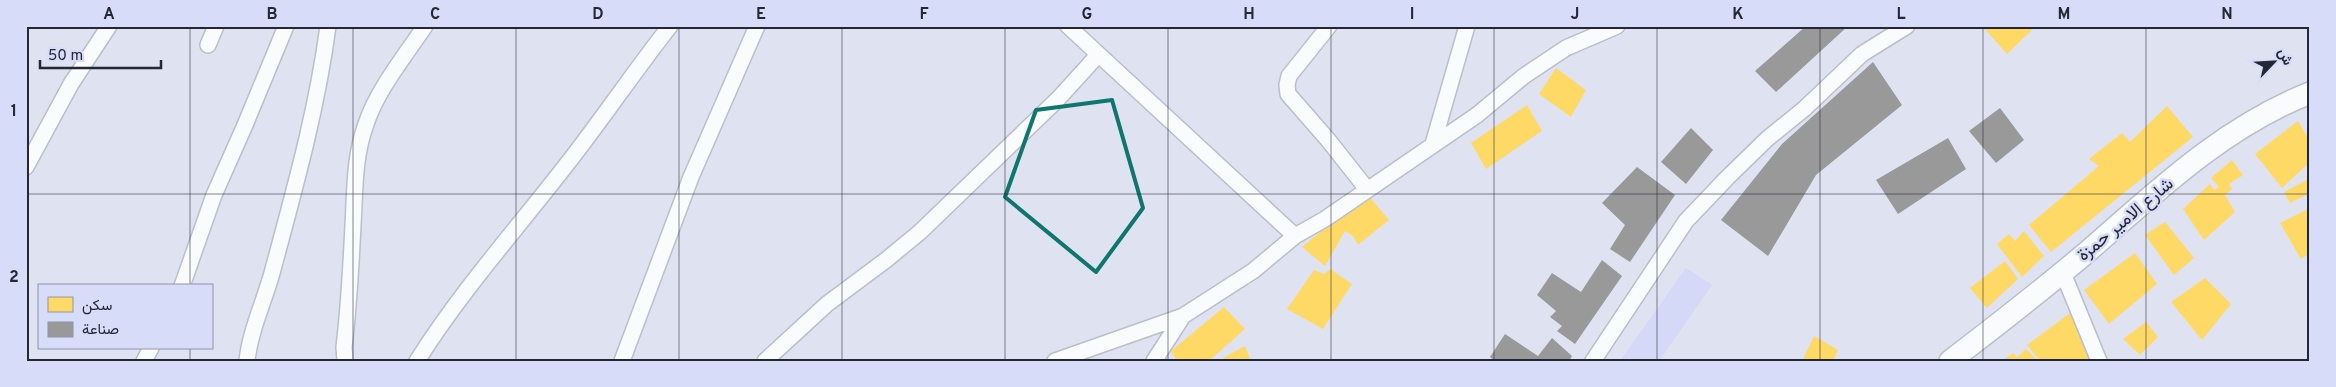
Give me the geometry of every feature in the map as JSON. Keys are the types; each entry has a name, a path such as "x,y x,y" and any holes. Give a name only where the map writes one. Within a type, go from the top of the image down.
{"main road":[{"name":"شارع الامير حمزة","path":"1950,361 2063,273 2209,148 2288,101 2310,93"}],"street":[{"path":"26,167 72,84 109,26"},
{"path":"208,45 216,26"},
{"path":"183,284 214,195 246,126 286,26"},
{"path":"246,361 266,294 306,142 318,90 328,26"},
{"path":"345,361 344,347 352,260 356,173 361,139 366,122 377,100 425,26"},
{"path":"417,361 461,299 574,155 670,26"},
{"path":"622,361 691,177 757,26"},
{"path":"1068,26 1295,236"},
{"path":"1330,26 1289,76 1288,94 1330,141 1366,188"},
{"path":"1433,144 1467,26"},
{"path":"1055,361 1184,316 1253,271 1295,236 1332,214 1366,188 1476,115 1524,76 1566,48 1617,26"},
{"path":"1593,361 1686,221 1767,138 1804,109 1862,54 1907,26"},
{"path":"765,361 827,304 920,232 1058,99 1098,55"},
{"path":"2063,273 2099,361"},
{"path":"1154,361 1184,316"}],"highlighted area":[{"path":"1112,100 1143,208 1096,272 1005,197 1036,110"}],"shaded area":[{"path":"1686,268 1712,285 1659,361 1620,361"}],"building: سكن":[{"path":"1982,26 2036,26 2007,54"},
{"path":"1556,68 1586,90 1571,117 1539,94"},
{"path":"1527,105 1542,131 1486,169 1471,143"},
{"path":"2167,106 2193,137 2051,252 2029,225 2099,166 2089,159 2122,133 2130,142"},
{"path":"2298,121 2310,141 2310,162 2282,188 2255,154"},
{"path":"2232,160 2243,175 2229,184 2232,189 2225,195 2235,212 2204,240 2183,209 2210,184 2214,190 2219,187 2211,178"},
{"path":"2310,178 2310,193 2290,203 2284,192"},
{"path":"1367,194 1389,220 1358,245 1353,236 1345,231 1325,266 1302,247"},
{"path":"2310,208 2310,253 2301,259 2280,223"},
{"path":"2165,222 2194,258 2174,275 2145,235"},
{"path":"2024,231 2044,256 2022,277 1997,244 2009,234 2015,241"},
{"path":"2135,253 2157,284 2109,324 2084,290"},
{"path":"2005,261 2018,279 1987,308 1970,288"},
{"path":"1330,269 1352,284 1323,329 1287,309 1314,270 1324,274"},
{"path":"2205,278 2231,304 2202,340 2171,302"},
{"path":"1224,307 1245,329 1209,361 1177,361 1171,351"},
{"path":"2073,311 2091,361 2040,361 2027,345"},
{"path":"2146,322 2158,337 2140,355 2123,339"},
{"path":"1814,336 1838,350 1833,361 1802,361"},
{"path":"1245,346 1251,361 1224,361 1223,358"},
{"path":"2026,349 2038,361 2002,361 2013,353 2017,357"}],"building: صناعة":[{"path":"1806,26 1848,26 1776,92 1755,71"},
{"path":"1873,62 1902,105 1816,175 1768,256 1721,220 1782,144"},
{"path":"2000,108 2024,140 1996,163 1969,131"},
{"path":"1691,128 1713,150 1686,184 1661,162"},
{"path":"1948,138 1966,169 1898,214 1876,180"},
{"path":"1637,167 1675,195 1630,262 1610,249 1625,225 1602,203"},
{"path":"1602,260 1622,276 1575,344 1557,331 1562,326 1550,317 1556,311 1537,295 1552,273 1581,292"},
{"path":"1505,334 1538,356 1552,338 1572,356 1569,361 1495,361 1490,357"}]}
